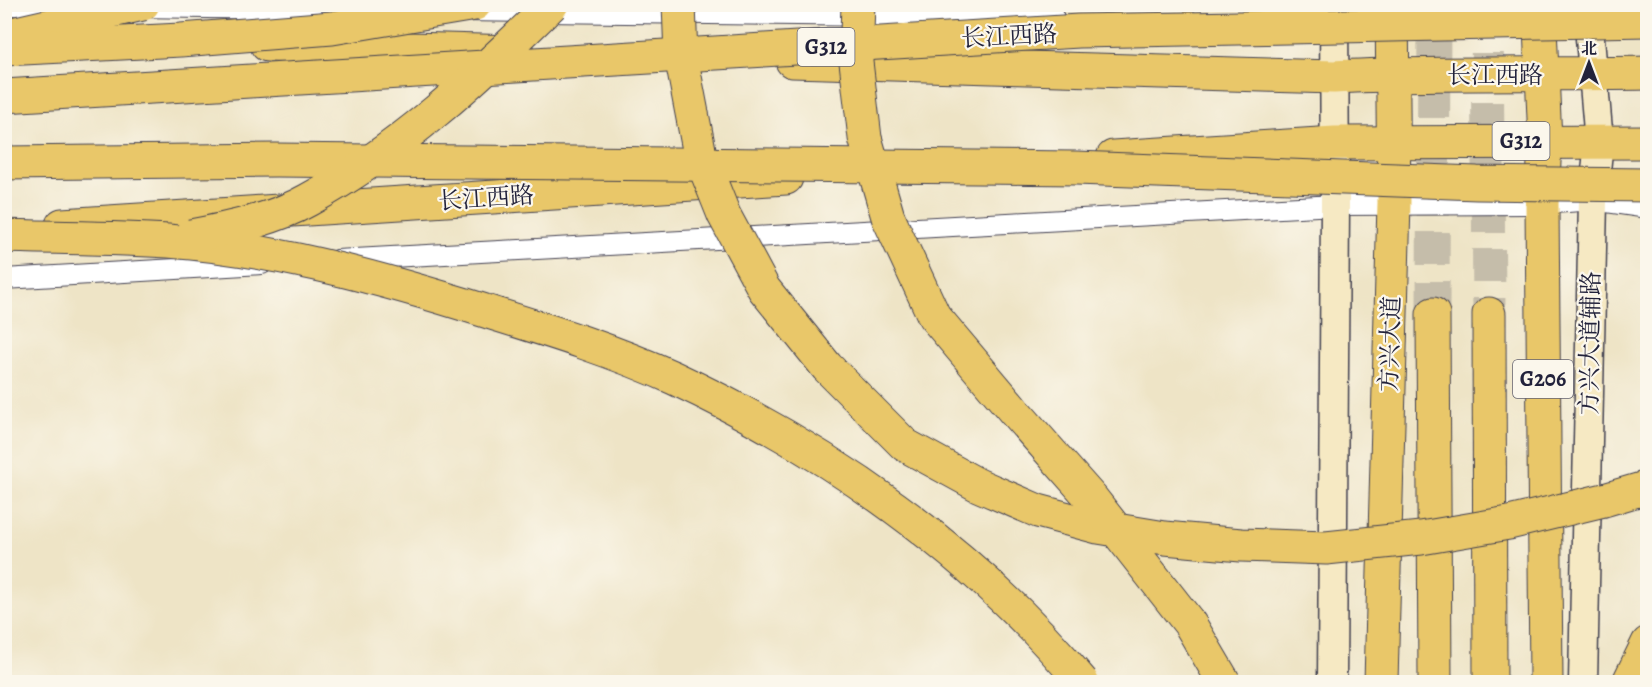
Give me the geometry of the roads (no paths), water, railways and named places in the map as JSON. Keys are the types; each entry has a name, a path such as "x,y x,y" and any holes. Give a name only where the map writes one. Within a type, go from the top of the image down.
{"highway":[{"path":"4,36 143,4"},
{"path":"4,49 181,40 332,28 475,4"},
{"path":"169,241 242,226 307,201 425,121 498,57 552,4"},
{"path":"679,4 681,56 700,156 724,215 764,289 827,367 905,445 978,485 1038,511 1098,527 1165,538 1241,545 1326,548 1421,538 1509,523 1647,487"},
{"path":"858,4 856,63 866,138 888,217 934,316 1092,499 1190,624 1224,682"},
{"name":"方兴大道","path":"1381,682 1394,203 1392,12"},
{"path":"1540,12 1543,76"},
{"name":"长江西路","path":"4,96 1079,32 1647,20"},
{"name":"长江西路","path":"4,36 1334,77 1392,74 1543,76 1647,73"},
{"name":"G206","path":"1543,76 1546,682"},
{"name":"长江西路","path":"4,228 1335,143 1647,142"},
{"name":"长江西路","path":"4,163 288,160 1076,168 1478,183 1647,185"},
{"path":"4,236 169,241 273,256 413,289 548,331 672,377 772,430 837,469 922,528 991,585 1053,648 1082,682"},
{"name":"方兴大道","path":"1433,314 1435,682"},
{"name":"G206","path":"1489,314 1490,682"},
{"path":"1629,682 1647,643"}],"street":[{"path":"4,6 1334,13 1647,12"},
{"name":"方兴大道辅路","path":"1583,682 1593,200 1599,142 1587,12"},
{"path":"1332,682 1334,13"},
{"path":"4,279 1335,205 1542,204 1593,200 1647,208"}],"tunnel":[{"path":"1433,314 1434,4"},
{"path":"1487,4 1489,314"}]}
